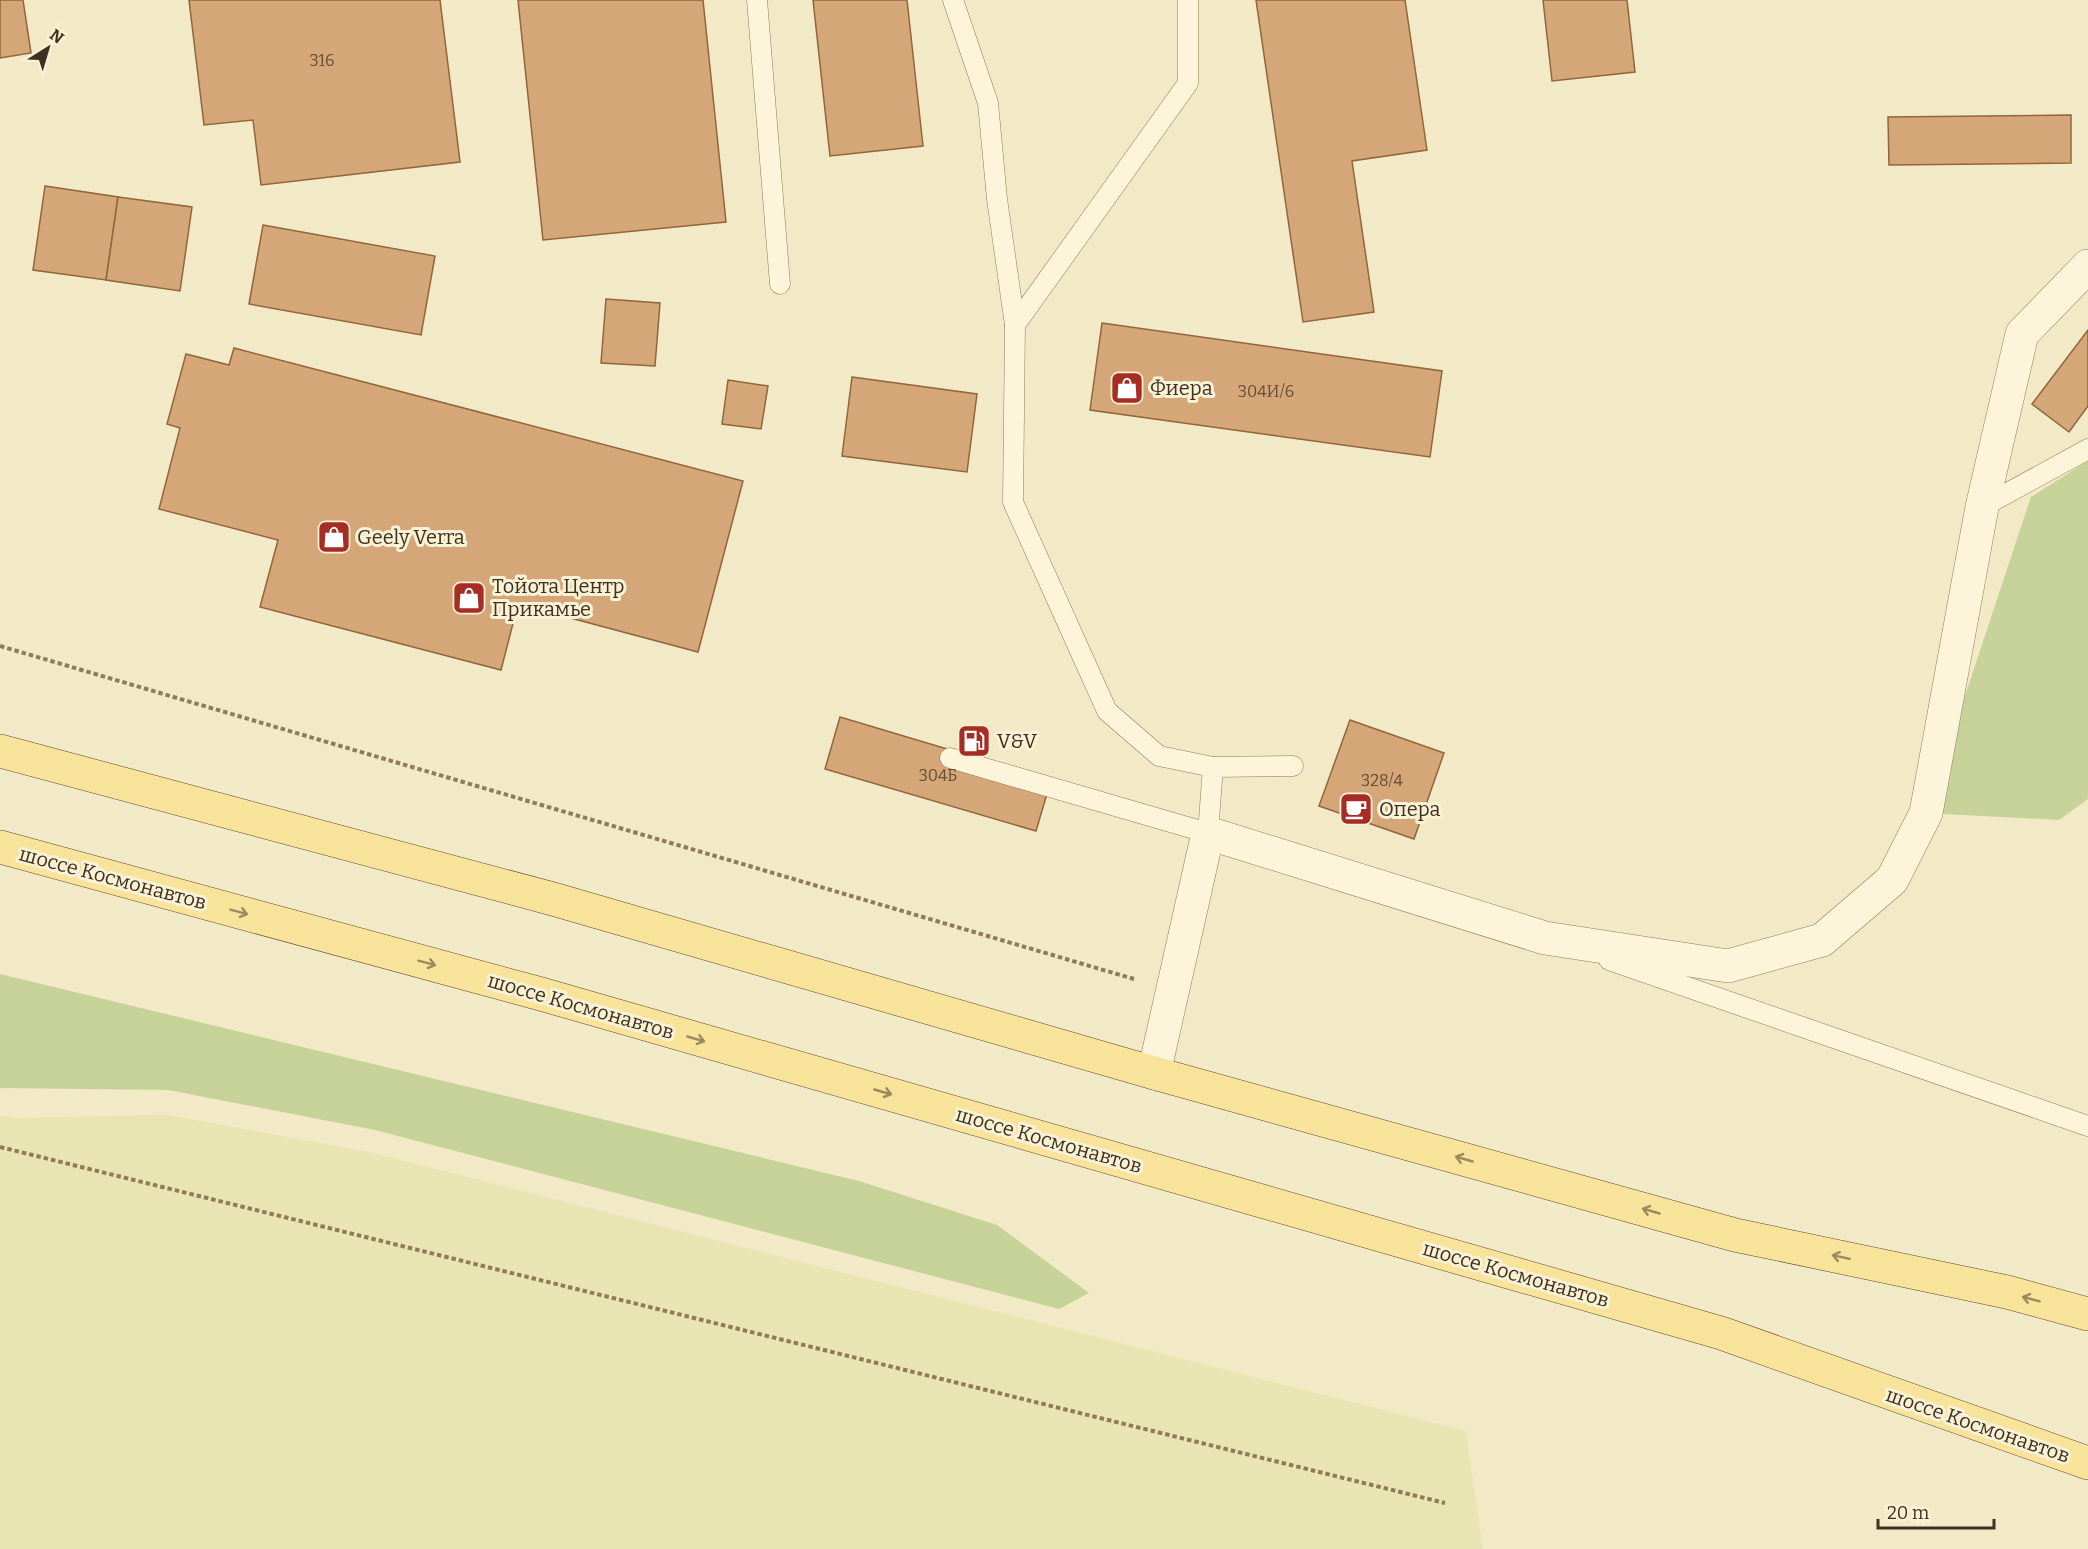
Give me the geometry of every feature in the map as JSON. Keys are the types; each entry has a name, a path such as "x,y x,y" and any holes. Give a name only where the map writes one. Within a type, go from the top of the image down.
{"main road":[{"path":"0,751 553,899 1154,1073 1735,1235 2007,1292 2088,1314"},
{"name":"шоссе Космонавтов","path":"0,847 541,994 1721,1333 2088,1463"}],"street":[{"path":"1154,1073 1208,833 1545,938 1728,966 1822,940 1892,880 1926,813 1982,507 2022,334 2088,266"}],"lane":[{"path":"757,0 780,284"},
{"path":"953,0 988,103 997,199 1015,325 1013,502 1107,711 1159,756 1213,767 1293,765"},
{"path":"1015,325 1188,83 1188,0"},
{"path":"1982,507 2088,449"},
{"path":"950,758 1208,833 1213,767"},
{"path":"1545,938 2088,1126"}],"path":[{"path":"0,646 1134,979"},
{"path":"0,1147 1445,1503"}],"shaded area":[{"path":"168,1115 369,1152 1466,1431 1483,1549 0,1549 0,1116 20,1118"}],"green space":[{"path":"2088,461 2088,799 2059,820 1926,813 2031,497"},
{"path":"0,974 859,1181 997,1225 1089,1293 1059,1309 375,1130 168,1090 0,1088"}],"building":[{"path":"0,0 23,0 31,53 0,58"},
{"path":"189,0 440,0 460,162 261,185 253,120 204,125"},
{"path":"518,0 703,0 726,222 543,240"},
{"path":"813,0 907,0 923,146 830,156"},
{"path":"1256,0 1405,0 1427,150 1352,161 1374,312 1303,322"},
{"path":"1543,0 1627,0 1635,72 1552,81"},
{"path":"2071,115 2071,163 1889,165 1888,117"},
{"path":"45,186 118,197 106,280 33,270"},
{"path":"118,197 192,207 180,291 106,280"},
{"path":"263,225 435,256 421,335 249,304"},
{"path":"606,299 660,303 655,366 601,363"},
{"path":"1102,323 1442,371 1430,457 1090,410"},
{"path":"2088,330 2088,406 2069,432 2032,404"},
{"path":"234,348 743,481 698,652 518,604 501,670 260,607 278,540 159,509 180,428 167,424 186,354 229,365"},
{"path":"852,377 977,394 967,472 842,456"},
{"path":"728,380 768,386 761,429 722,424"},
{"path":"840,717 1051,780 1036,831 825,769"},
{"path":"1350,720 1444,753 1414,839 1319,806"}],"place":[{"name":"Фиера","path":"1127,388"},
{"name":"Geely Verra","path":"334,537"},
{"name":"Тойота Центр Прикамье","path":"469,598"},
{"name":"V&V","path":"974,741"},
{"name":"Опера","path":"1356,809"}]}
